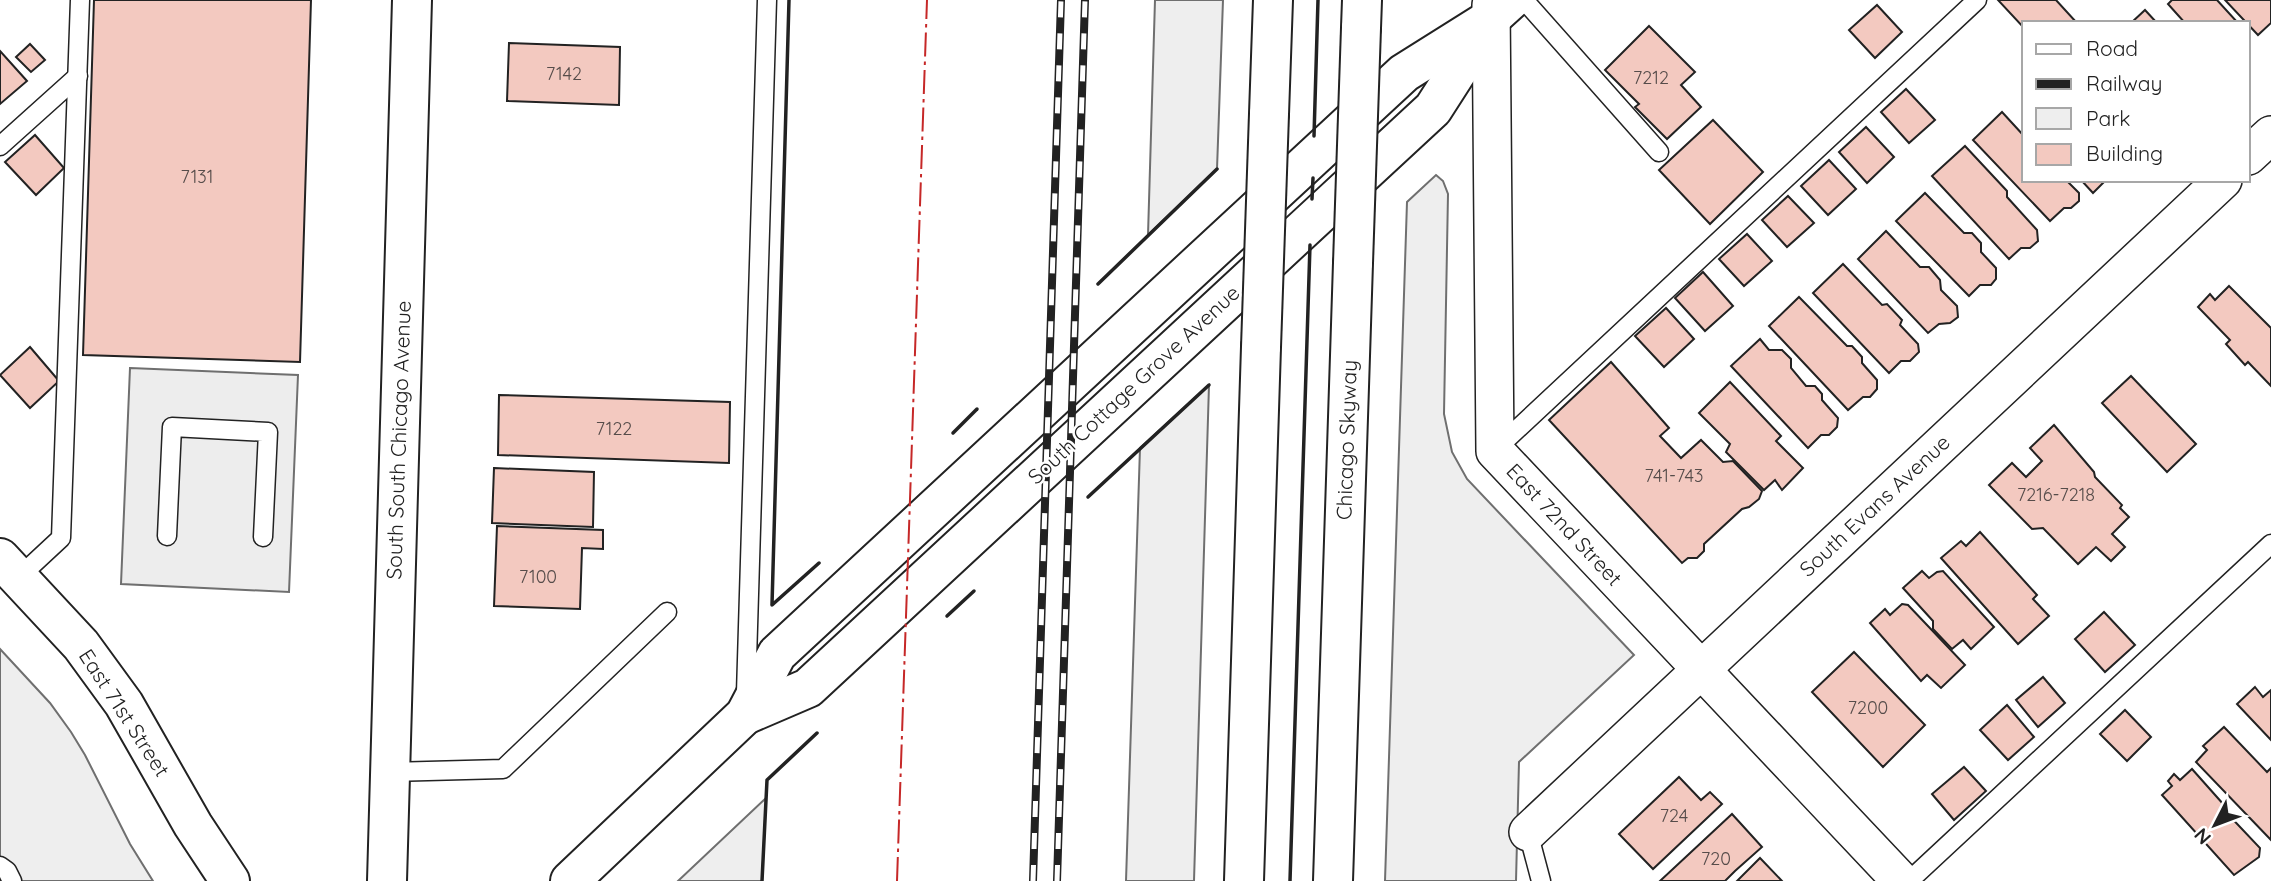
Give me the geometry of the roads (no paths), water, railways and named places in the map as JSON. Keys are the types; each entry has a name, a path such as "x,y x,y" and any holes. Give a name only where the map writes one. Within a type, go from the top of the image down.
{"main road":[{"name":"South South Chicago Avenue","path":"387,881 412,0"},
{"path":"1244,881 1273,0"},
{"name":"South Cottage Grove Avenue","path":"570,881 746,715 808,688 1433,109 1498,6"},
{"name":"Chicago Skyway","path":"1333,881 1361,14"},
{"name":"East 71st Street","path":"9,568 81,645 124,704 193,825 230,881"}],"street":[{"name":"East 72nd Street","path":"1498,6 1493,106 1494,451 1902,881"},
{"path":"2250,154 2271,135"},
{"name":"South Evans Avenue","path":"1528,832 2220,182"}],"lane":[{"path":"9,568 61,538 80,0"},
{"path":"746,715 767,0"},
{"path":"1524,0 1658,152"},
{"path":"1494,451 1977,0"},
{"path":"0,146 78,76"},
{"path":"167,536 172,427 268,432 263,537"},
{"path":"1909,881 2271,544"},
{"path":"390,772 503,769 667,611"},
{"path":"1528,832 1541,881"},
{"path":"0,866 7,871 12,881"}],"railway":[{"path":"1033,881 1061,0"},
{"path":"1057,881 1085,0"}]}
